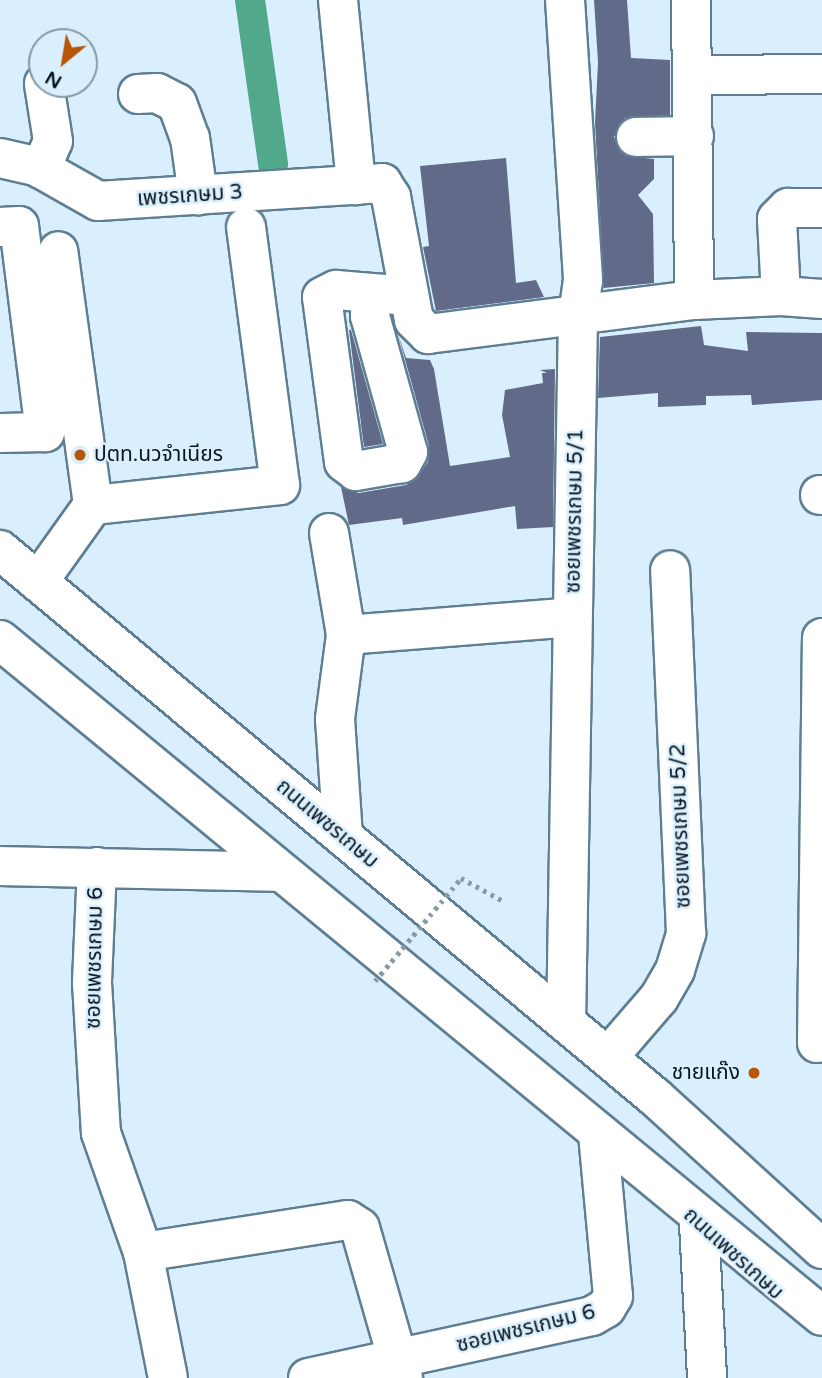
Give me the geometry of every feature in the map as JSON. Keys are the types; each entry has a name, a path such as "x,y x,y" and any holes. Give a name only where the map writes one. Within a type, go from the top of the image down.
{"street":[{"path":"338,0 372,187 409,296 414,320 428,334 694,300 781,296 822,299"},
{"name":"ซอยเพชรเกษม 5/1","path":"565,0 583,280 578,316 566,1023"},
{"path":"691,0 694,75 694,300"},
{"path":"694,75 822,74"},
{"path":"138,94 158,93 177,103 190,138 198,195"},
{"path":"41,169 53,141 46,98"},
{"path":"636,137 694,135"},
{"name":"เพชรเกษม 3","path":"0,158 41,169 98,201 372,187"},
{"path":"781,296 777,219 788,208 822,208"},
{"path":"0,227 19,226 45,432 0,433"},
{"path":"93,505 280,485 246,227"},
{"path":"38,582 93,505 58,251"},
{"path":"371,296 409,296"},
{"path":"329,533 346,635 335,719 343,837"},
{"name":"ถนนเพชรเกษม","path":"0,550 656,1097 822,1249"},
{"name":"ซอยเพชรเกษม 5/2","path":"608,1057 659,998 675,970 686,933 670,570"},
{"path":"346,635 563,618"},
{"path":"817,1043 822,638"},
{"name":"ถนนเพชรเกษม","path":"0,640 278,872 822,1315"},
{"name":"ซอยเพชรเกษม 6","path":"0,866 97,867 201,874 278,872"},
{"name":"ซอยเพชรเกษม 6","path":"97,867 92,983 101,1133 142,1252 168,1378"},
{"name":"ถนนเพชรเกษม","path":"656,1097 822,1214"},
{"name":"ซอยเพชรเกษม 6","path":"308,1378 400,1369 592,1316 606,1308 613,1296 598,1133"},
{"name":"ถนนเพชรเกษม","path":"644,1172 822,1335"},
{"path":"142,1252 348,1220 360,1228 400,1369"},
{"path":"699,1224 707,1378"}],"path":[{"path":"375,981 461,878 505,902"}],"building":[{"path":"594,0 627,0 631,58 670,60 670,115 625,118 614,137 626,156 654,159 654,179 638,195 653,214 654,283 604,288 595,123 598,62"},
{"path":"506,158 516,283 536,280 544,297 436,311 423,247 429,246 420,166"},
{"path":"701,326 704,345 748,351 746,332 822,333 822,400 752,405 751,395 706,396 706,405 658,407 658,393 598,398 600,337"},
{"path":"351,330 383,444 364,447"},
{"path":"398,334 406,358 430,360 434,369 450,466 510,457 502,415 505,390 543,383 542,373 547,373 540,370 555,369 553,527 517,529 515,506 403,525 402,518 349,525 341,487 359,493 406,485 415,480 428,462 429,446"}],"waterway":[{"path":"250,0 273,164"}],"place":[{"name":"ปตท.นวจำเนียร","path":"80,455"},
{"name":"ชายแก๊ง","path":"754,1073"}]}
